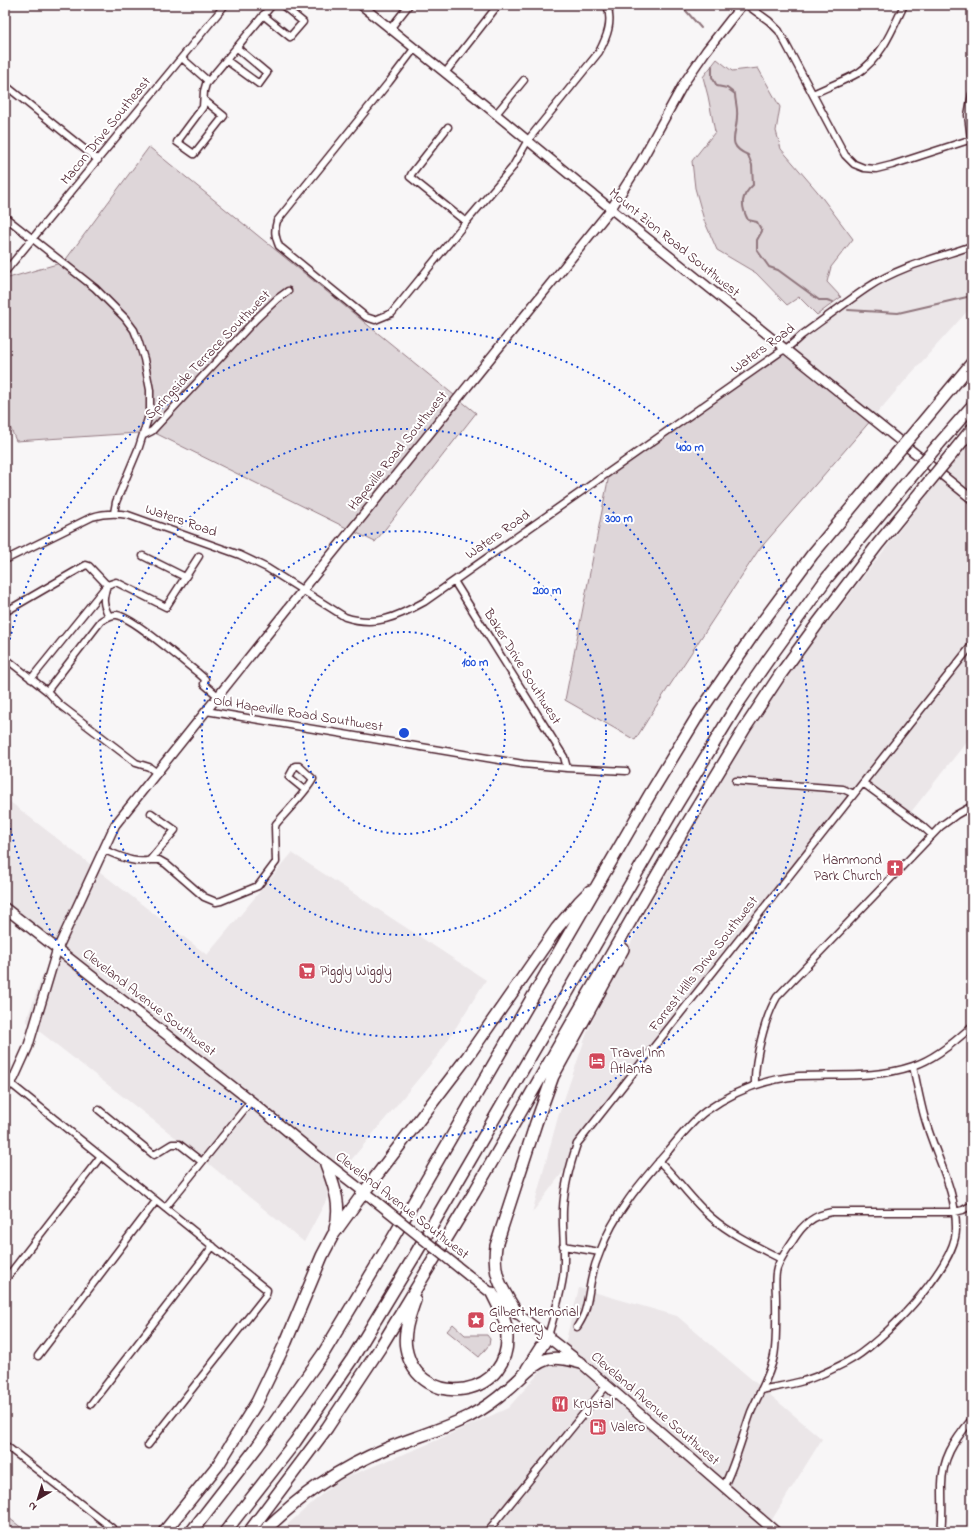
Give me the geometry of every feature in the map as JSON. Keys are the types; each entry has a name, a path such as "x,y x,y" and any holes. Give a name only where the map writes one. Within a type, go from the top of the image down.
{"highway":[{"path":"190,1532 261,1442 323,1354 700,712 755,632 812,555 972,364"},
{"path":"225,1532 295,1442 352,1359 415,1255 674,809 739,702 827,578 972,406"},
{"path":"249,1532 327,1428 380,1348 474,1193 672,849 745,728 780,675 818,623 878,544 972,429"},
{"path":"517,1313 500,1285 496,1273 494,1258 496,1246 536,1122 553,1076 648,904 672,849"},
{"path":"164,1532 218,1465 258,1402 281,1354 322,1256 333,1236 364,1192 468,1056 557,928 601,879"},
{"path":"326,1164 338,1201 337,1221 333,1236"},
{"path":"421,1280 406,1328 406,1347 412,1364 420,1375 431,1383 449,1390 465,1389 480,1385 489,1378 501,1364 507,1345 506,1325 492,1293"},
{"path":"522,1376 548,1336"},
{"path":"263,1532 304,1494 342,1469 389,1448 470,1416 494,1400 536,1365 548,1359 562,1359 581,1363"}],"main road":[{"name":"Cleveland Avenue Southwest","path":"5,908 251,1101 326,1164 548,1336 776,1532"}],"street":[{"name":"Macon Drive Southeast","path":"5,272 33,240 225,5"},
{"path":"204,100 224,116 194,154 177,142 203,108 204,91 208,81 272,5"},
{"path":"263,15 290,37 303,22 282,5"},
{"name":"Mount Zion Road Southwest","path":"361,5 611,209 972,499"},
{"path":"390,29 409,5"},
{"path":"445,73 498,5"},
{"path":"414,48 389,82 278,221 274,230 279,246 366,317 375,320 392,313 512,168 528,140 599,52 606,39 610,25 607,5"},
{"name":"Hapeville Road Southwest","path":"206,711 611,209 640,162 684,83 706,51 742,5"},
{"path":"747,5 769,21 779,31 845,155 854,164 864,168 876,169 892,165 971,139 968,115 972,94"},
{"path":"813,94 857,74 868,65 886,42 904,5"},
{"path":"226,60 259,84 267,73 236,47"},
{"path":"182,58 208,81"},
{"path":"496,114 524,80"},
{"path":"5,85 98,160"},
{"path":"448,128 410,177 466,222"},
{"path":"5,218 95,288 125,318 134,330 144,359 150,390 150,412 144,434 116,502 114,513"},
{"name":"Waters Road","path":"5,560 92,517 114,513 128,515 240,555 267,568 345,617 357,621 370,622 389,618 409,610 454,581 785,349 867,288 889,275 972,246"},
{"name":"Springside Terrace Southwest","path":"144,434 152,431 256,319 277,299 288,291"},
{"path":"143,556 185,577"},
{"path":"31,679 107,585 116,582 166,607 199,556"},
{"path":"5,612 86,565 89,566 107,585"},
{"name":"Baker Drive Southwest","path":"454,581 564,757 567,768"},
{"path":"107,585 103,597 104,606 109,616"},
{"path":"47,691 101,621 116,614 130,620 197,672 205,679 204,684 218,696"},
{"name":"Forrest Hills Drive Southwest","path":"548,1336 560,1294 563,1276 564,1192 577,1144 972,645"},
{"path":"5,658 47,691 60,705 136,763 149,767 157,773"},
{"name":"Old Hapeville Road Southwest","path":"8,1087 28,1047 58,950 115,825 206,711 480,758 567,768 626,771"},
{"path":"736,781 843,789 854,794"},
{"path":"863,783 932,835"},
{"path":"104,850 126,859 142,861 159,860 166,864 204,897 210,900 221,901 258,886 276,862 276,824 305,790"},
{"path":"754,1084 754,1072 767,1017 776,997 932,835 956,815 972,806"},
{"path":"150,860 175,830 151,813"},
{"path":"577,1327 585,1312 592,1278 600,1252 610,1229 624,1204 659,1161 690,1126 706,1111 734,1093 754,1084 798,1076 863,1075 884,1073 913,1066 938,1054 972,1026"},
{"path":"761,1390 803,1381 814,1377 848,1361 878,1339 921,1296 934,1279 954,1243 956,1230 955,1212 951,1194 924,1119 913,1066"},
{"path":"8,1087 53,1117 267,1290 266,1295 148,1445"},
{"path":"165,1208 251,1101"},
{"path":"99,1110 154,1155 172,1144 179,1144 202,1162"},
{"path":"5,1280 101,1156"},
{"path":"659,1161 700,1208 712,1219 728,1230 781,1259"},
{"path":"38,1356 156,1201"},
{"path":"724,1486 731,1472 751,1412 770,1372 774,1354 776,1299 775,1278 781,1259 798,1231 810,1220 822,1213 955,1212 972,1205"},
{"path":"91,1404 213,1246"},
{"path":"563,1246 600,1252"},
{"path":"487,1532 607,1386"},
{"path":"941,1532 943,1518 943,1471 948,1454 956,1438 972,1419"},
{"path":"5,1445 112,1528"}],"shaded area":[{"path":"717,59 732,71 758,68 780,107 776,131 781,149 817,191 853,239 831,267 827,282 841,297 817,315 799,297 787,305 756,273 717,250 704,220 695,188 692,161 715,132 703,77"},
{"path":"149,147 476,413 375,542 153,432 16,441 5,415 5,279 64,262"},
{"path":"958,251 972,260 972,306 872,419 789,350 858,293 891,275"},
{"path":"789,350 872,419 758,551 635,740 565,700 610,470 672,432 734,384"},
{"path":"972,437 972,735 907,817 865,784 676,1021 532,1213 558,1117 588,1030 648,908 732,758 801,657"},
{"path":"5,798 207,955 292,853 486,980 439,1054 342,1171 304,1242 203,1159 26,1021 52,950 5,912"},
{"path":"579,1288 677,1316 822,1439 768,1526 774,1532 279,1532 337,1481 426,1445 508,1408 565,1344"},
{"path":"453,1324 465,1335 487,1335 490,1339 489,1345 479,1357 447,1331"},
{"path":"5,1515 27,1532 5,1532"}],"waterway":[{"path":"681,5 701,28"},
{"path":"712,66 712,77 717,86 727,88 735,94 737,123 734,143 741,151 748,155 752,165 753,185 746,193 743,205 745,215 748,220 757,222 762,231 757,240 757,250 769,267 778,270 819,300 833,302"},
{"path":"848,310 898,313 967,297"}],"place":[{"name":"Hammond Park Church","path":"895,868"},
{"name":"Piggly Wiggly","path":"307,971"},
{"name":"Travel Inn Atlanta","path":"597,1061"},
{"name":"Gilbert Memorial Cemetery","path":"476,1320"},
{"name":"Krystal","path":"560,1404"},
{"name":"Valero","path":"598,1427"}]}
